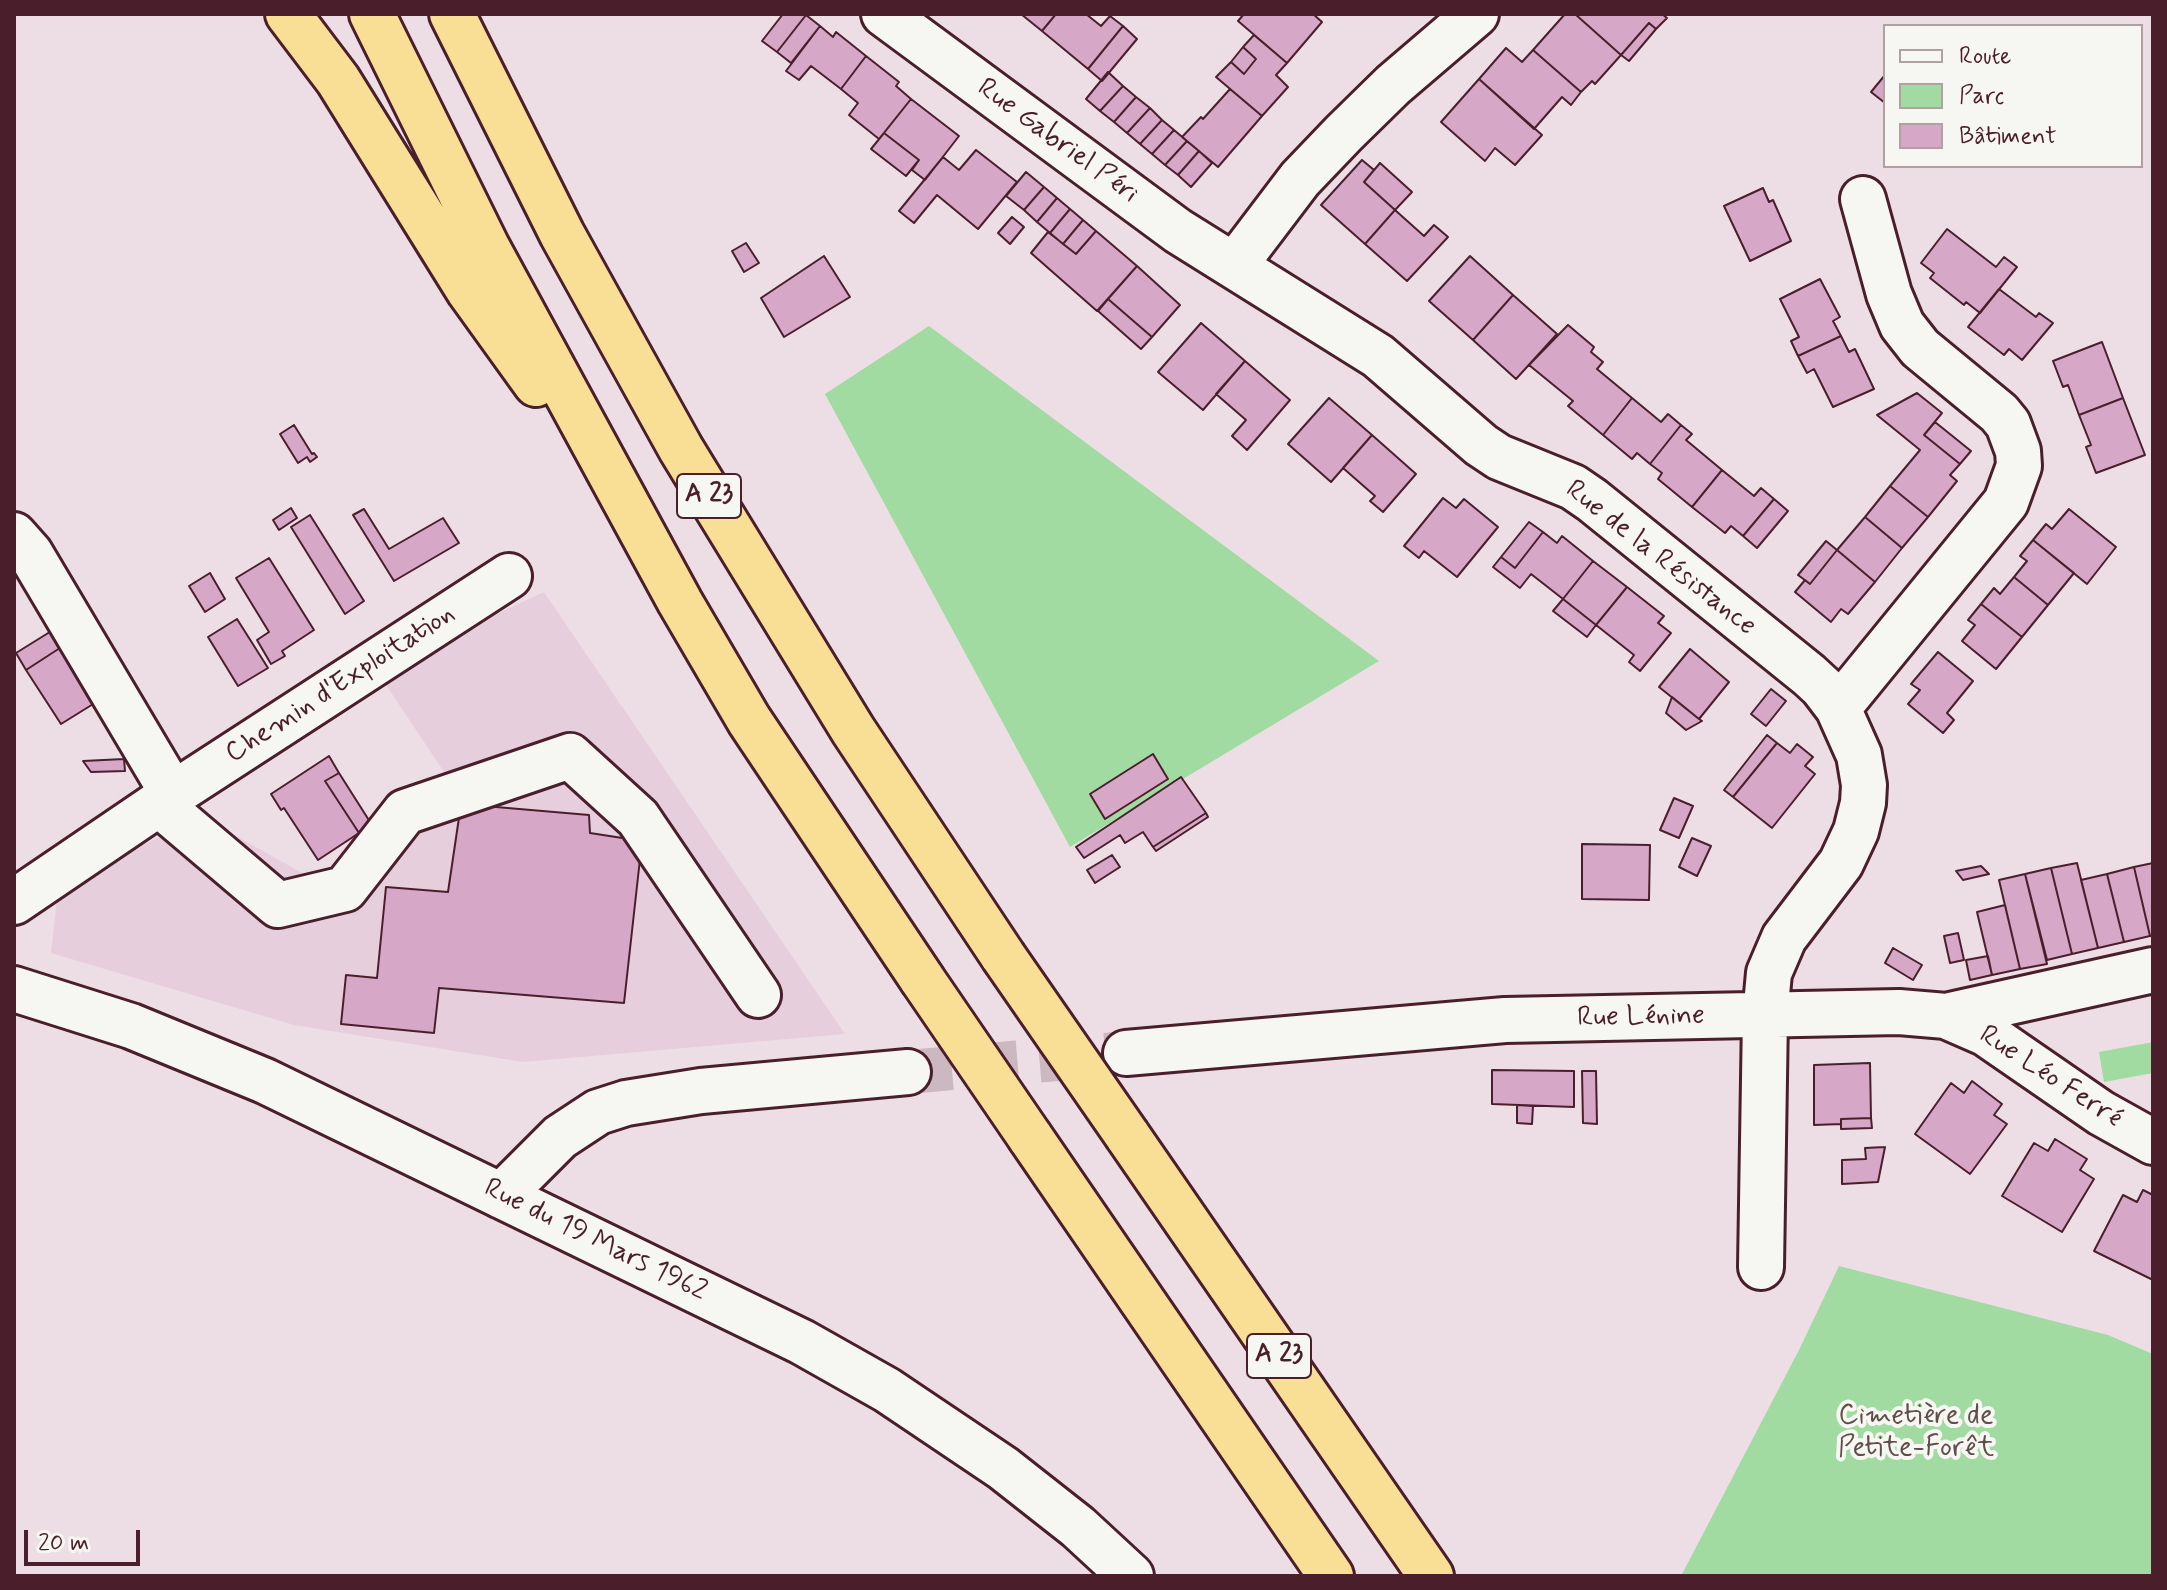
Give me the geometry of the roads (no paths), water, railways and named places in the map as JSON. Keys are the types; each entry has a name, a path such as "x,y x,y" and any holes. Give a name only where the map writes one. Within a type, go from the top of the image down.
{"highway":[{"path":"288,14 338,80 478,304 527,373 612,479"},
{"name":"A 23","path":"372,14 487,247 680,602 749,720 922,979 1331,1576"},
{"name":"A 23","path":"452,14 562,234 681,449 853,730 1003,956 1431,1576"}],"street":[{"name":"Rue Gabriel Péri","path":"884,14 1178,231 1234,266"},
{"path":"1234,266 1300,179 1353,123 1476,14"},
{"path":"1838,708 2006,502 2019,466 2018,451 2008,424 1999,413 1920,348 1902,325 1889,294 1863,199"},
{"name":"Rue de la Résistance","path":"1234,266 1378,356 1499,457 1573,487 1592,500 1809,675 1838,708 1859,755 1862,770 1861,819 1841,863 1784,938 1769,973 1765,1016 1761,1267"},
{"path":"14,535 30,553 166,799 278,905 345,889 405,812 570,756 638,818 758,995"},
{"name":"Chemin d'Exploitation","path":"14,902 166,799 509,576"},
{"name":"Rue Lénine","path":"1126,1053 1505,1020 1899,1012 1946,1016 2153,970"},
{"name":"Rue du 19 Mars 1962","path":"14,989 110,1018 219,1061 802,1342 887,1390 1003,1468 1078,1527 1131,1576"},
{"name":"Rue Léo Ferré","path":"1946,1016 1985,1033 2101,1113 2153,1142"},
{"path":"501,1196 569,1130 598,1112 626,1103 701,1091 908,1072"}],"tunnel":[{"path":"908,1072 1126,1053"}],"park label":[{"name":"Cimetière de Petite-Forêt","path":"1916,1433"}]}
